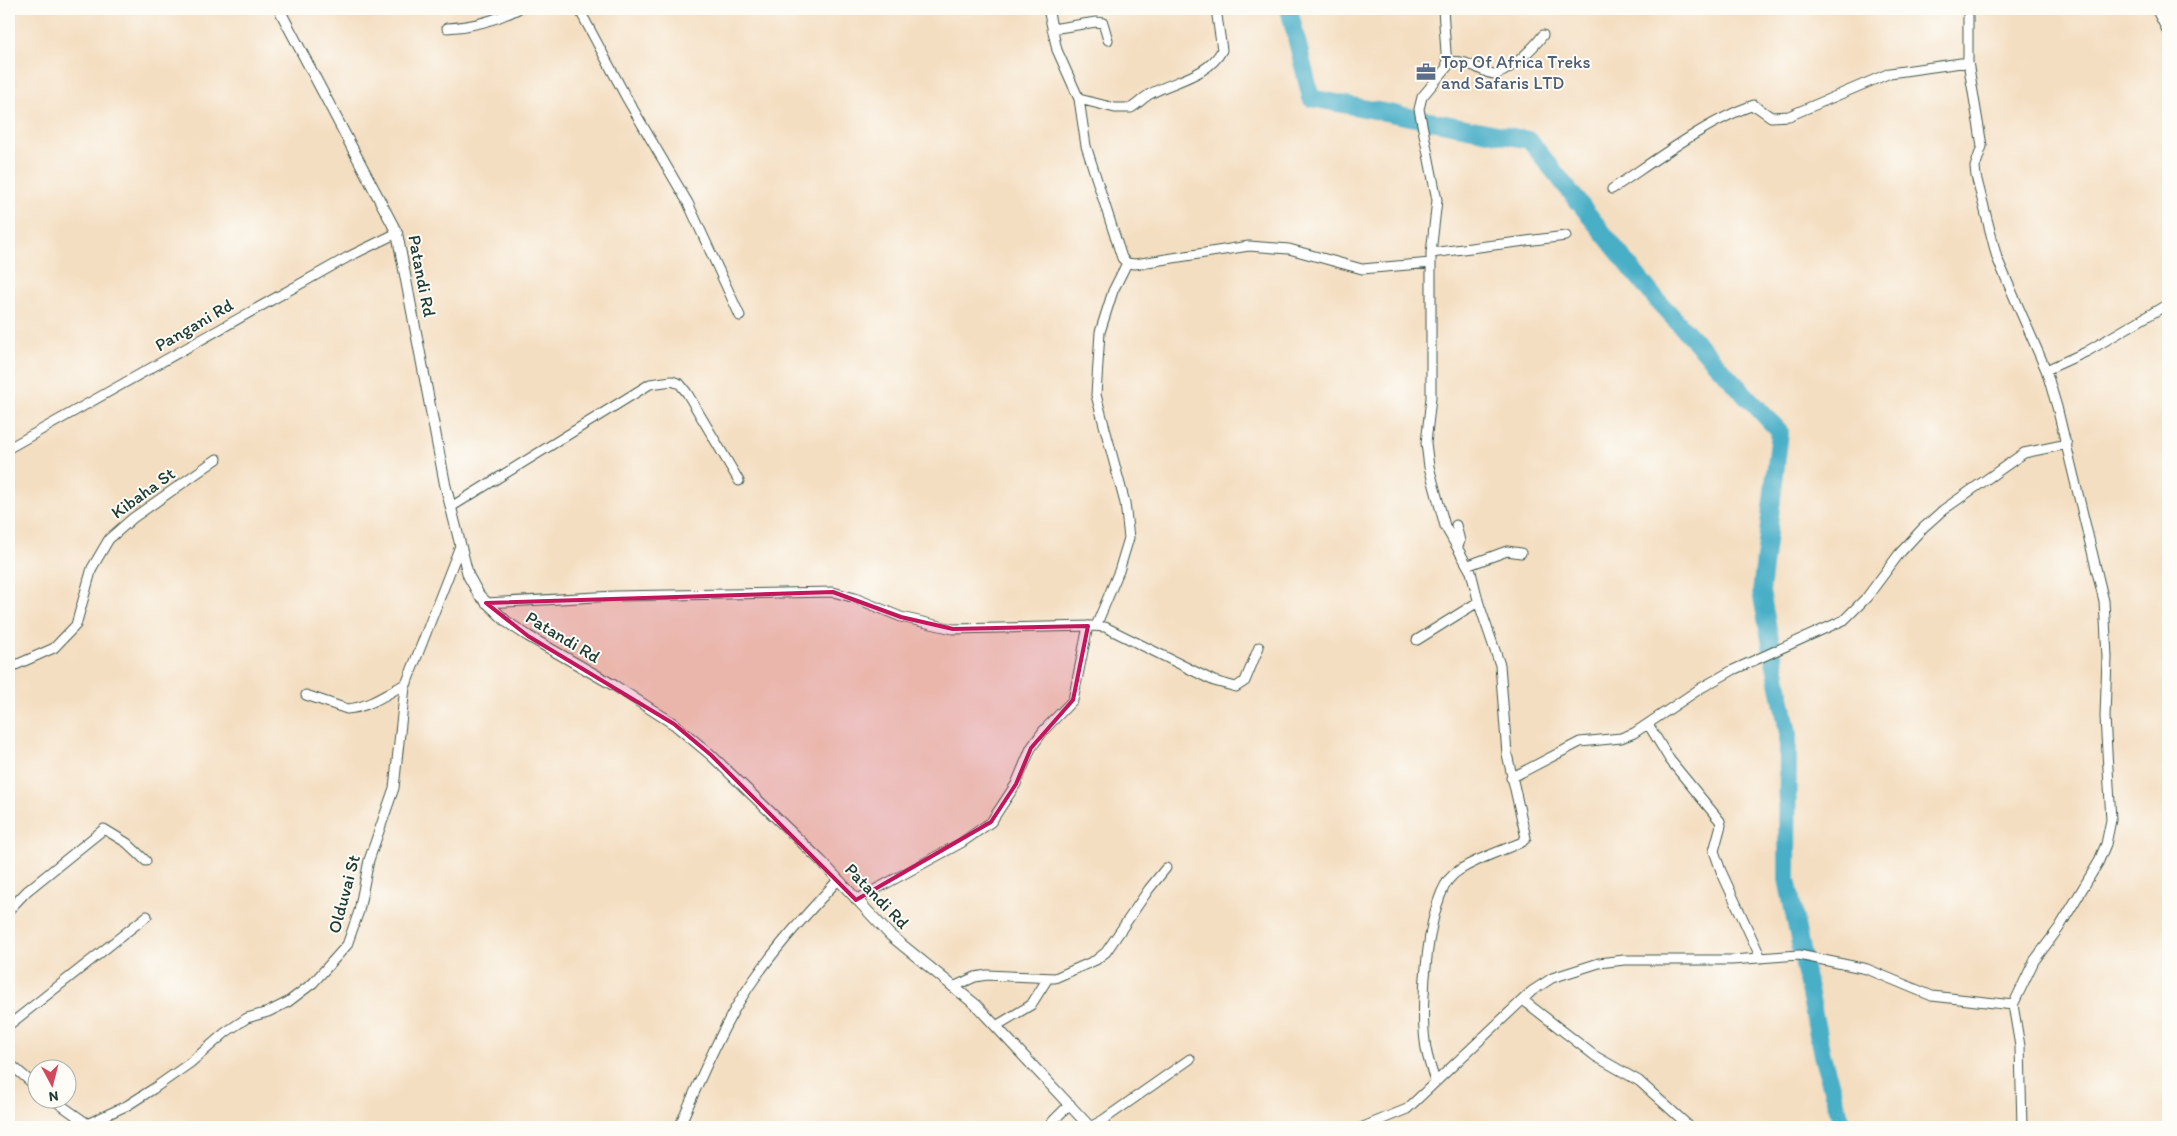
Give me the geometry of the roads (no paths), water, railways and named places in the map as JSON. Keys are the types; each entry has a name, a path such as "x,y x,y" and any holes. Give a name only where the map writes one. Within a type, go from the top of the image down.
{"street":[{"name":"Patandi Rd","path":"279,9 397,233 450,506 468,575 486,603 528,636 615,686 674,724 711,755 838,880 890,935 953,987 996,1026 1090,1127"},
{"path":"447,28 466,27 503,16 518,9"},
{"path":"579,9 626,97 688,204 740,316"},
{"path":"1048,9 1057,50 1080,99 1086,146 1122,258 1127,263 1135,264 1249,246 1289,249 1362,269 1431,263"},
{"path":"1080,99 1115,108 1131,108 1148,95 1180,82 1211,63 1222,50 1216,9"},
{"path":"1435,1082 1424,1030 1425,981 1433,919 1443,890 1453,875 1525,840 1526,836 1511,778 1500,665 1478,602 1468,565 1445,526 1438,506 1427,451 1430,398 1431,253 1436,200 1420,102 1442,74 1448,62 1443,9"},
{"path":"1968,9 1968,62 1982,146 1974,170 1991,242 2011,294 2046,370 2067,444 2104,601 2107,658 2105,717 2111,820 2106,844 2098,864 2059,928 2034,961 2013,1005 2020,1046 2022,1127"},
{"path":"2156,9 2168,32"},
{"path":"1052,28 1096,22 1104,23 1108,40"},
{"path":"1448,62 1465,63 1497,74 1504,71 1534,46 1543,35"},
{"path":"1612,189 1667,152 1738,110 1754,104 1771,117 1789,116 1890,73 1968,62"},
{"name":"Pangani Rd","path":"9,448 348,258 397,233"},
{"path":"1431,253 1566,236"},
{"path":"856,900 961,843 991,822 1016,784 1030,748 1044,730 1073,700 1092,626 1119,571 1129,538 1125,503 1096,395 1100,332 1113,291 1127,263"},
{"path":"2046,370 2086,352 2168,304"},
{"path":"450,506 603,411 650,384 664,382 680,384 687,393 739,481"},
{"path":"1511,778 1580,742 1621,738 1648,724 1701,688 1733,670 1844,620 1867,597 1911,541 1943,510 2024,453 2067,444"},
{"name":"Kibaha St","path":"9,668 54,648 76,625 92,568 109,539 133,518 217,459"},
{"path":"1456,525 1460,541 1458,546"},
{"name":"Olduvai St","path":"90,1126 153,1090 226,1032 247,1018 268,1012 288,1002 313,983 347,945 359,911 369,860 394,788 407,683 460,546"},
{"path":"1468,565 1507,551 1521,553"},
{"path":"486,603 615,596 833,592 855,598 901,617 953,629 1092,626 1116,632 1214,681 1236,687 1245,681 1259,647"},
{"path":"1417,640 1478,602"},
{"path":"306,695 347,708 353,708 367,705 407,683"},
{"path":"1648,724 1670,760 1720,821 1721,825 1714,847 1719,864 1762,958"},
{"path":"9,910 27,891 104,829 127,843 146,861"},
{"path":"953,987 975,977 987,975 1048,978 1062,976 1096,960 1106,952 1148,889 1166,868"},
{"path":"679,1127 735,1008 778,945 838,880"},
{"path":"9,1025 147,916"},
{"path":"1363,1127 1407,1109 1532,991 1552,978 1599,963 1624,960 1732,960 1811,957 1867,969 1932,996 2013,1005"},
{"path":"996,1026 1031,1005 1048,978"},
{"path":"1524,1000 1595,1056 1639,1081 1690,1127"},
{"path":"1090,1127 1103,1120 1190,1059"},
{"path":"9,1063 28,1079"},
{"path":"1049,1127 1052,1121 1070,1104"},
{"path":"65,1108 90,1126"}],"waterway":[{"path":"1289,9 1311,98 1529,140 1655,298 1780,432 1761,592 1788,733 1787,879 1822,1055 1843,1127"}],"place":[{"name":"Top Of Africa Treks and Safaris LTD","path":"1426,72"}]}
